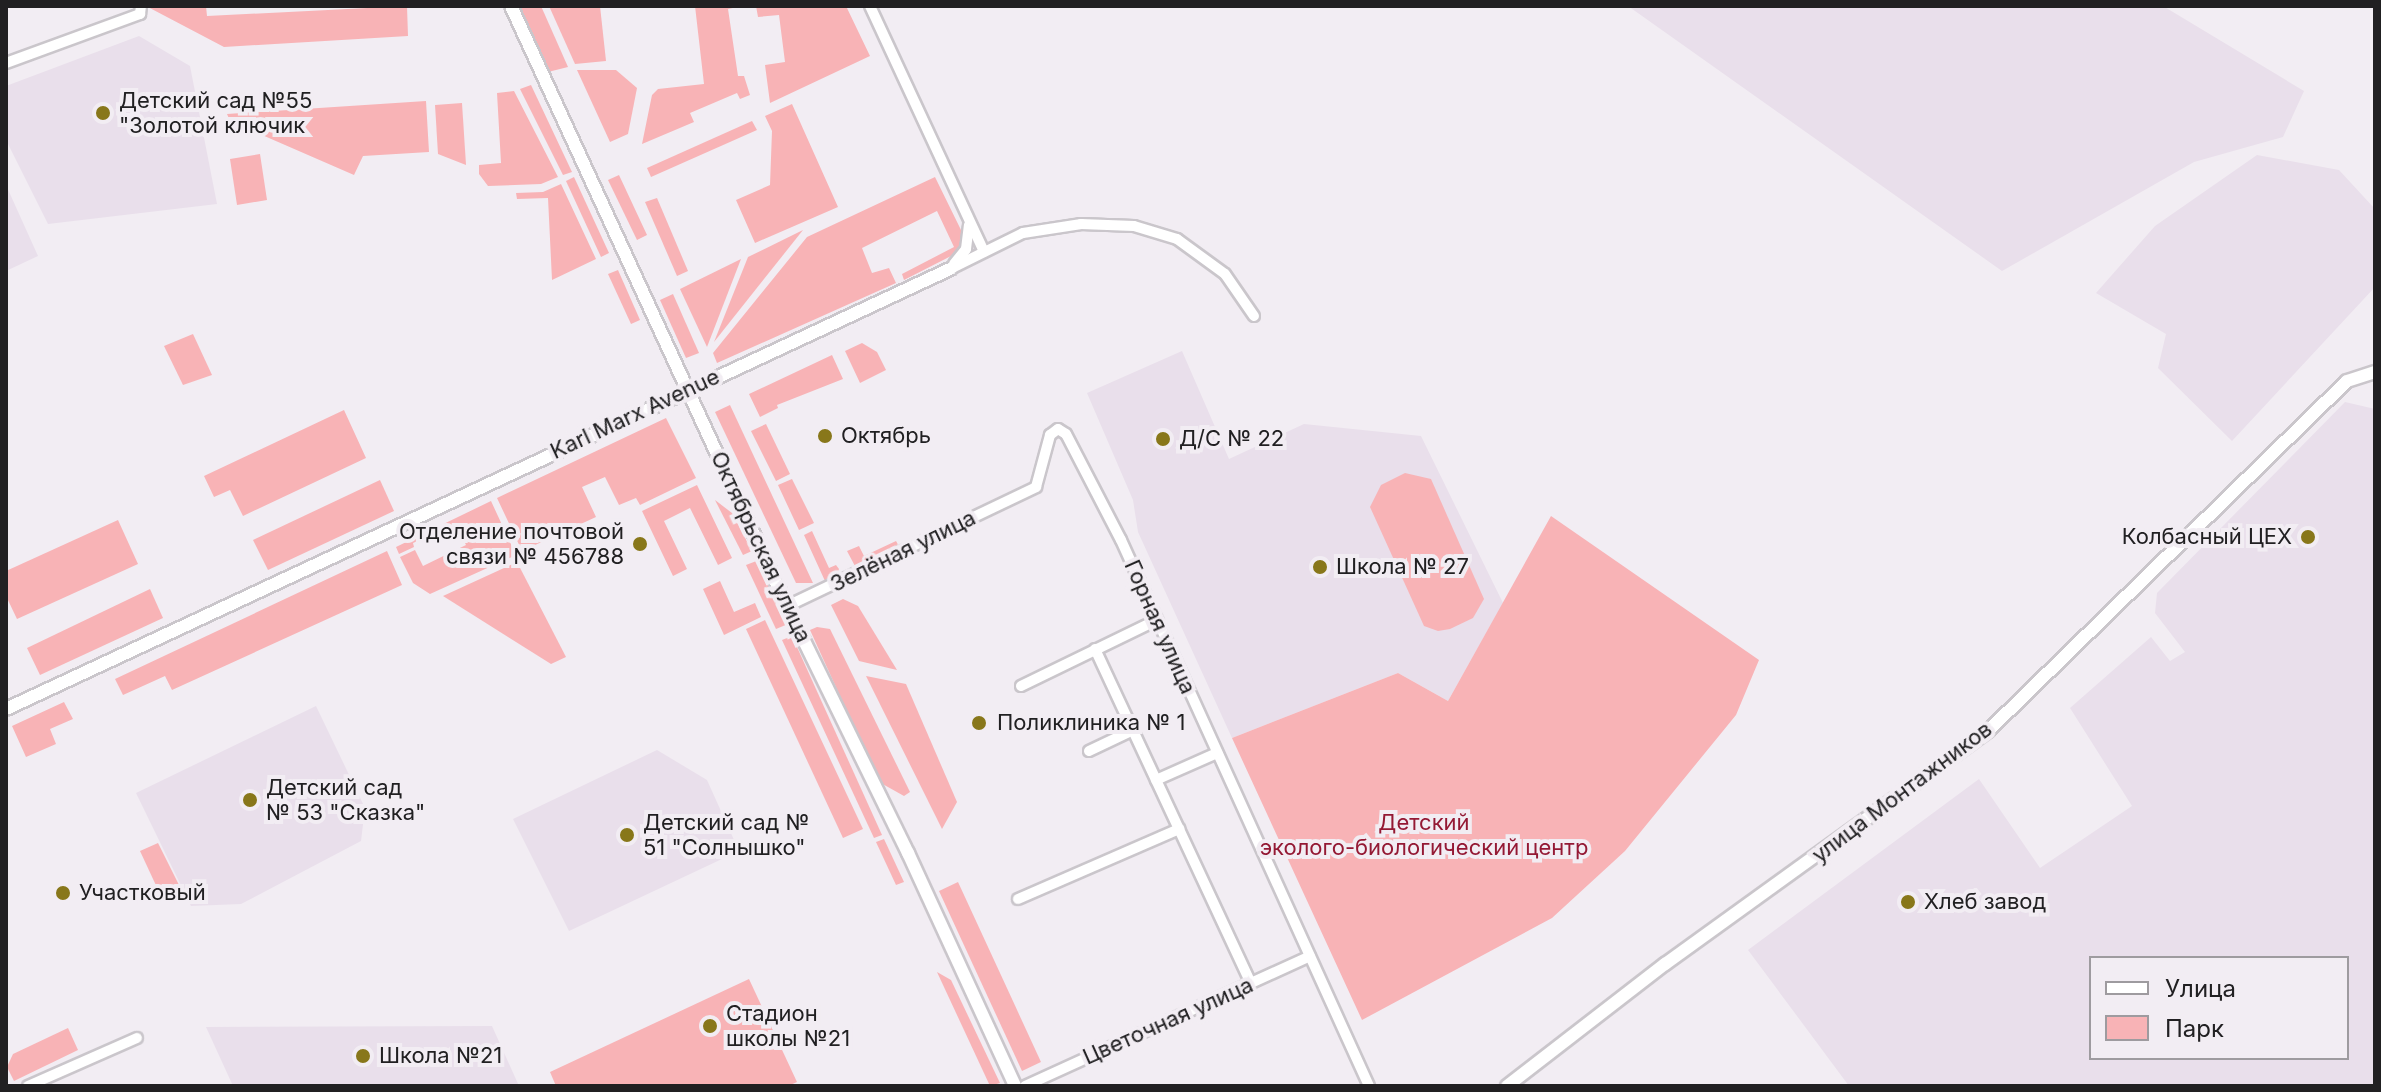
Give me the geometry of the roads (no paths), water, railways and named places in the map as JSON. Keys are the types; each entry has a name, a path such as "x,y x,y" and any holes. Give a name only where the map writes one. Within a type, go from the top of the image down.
{"street":[{"name":"Октябрьская улица","path":"511,6 787,606 912,861 1015,1086"},
{"path":"870,6 984,252"},
{"path":"6,63 140,10"},
{"path":"950,269 966,249 969,238 967,215"},
{"name":"Karl Marx Avenue","path":"6,709 1023,233 1081,224 1134,226 1177,239 1225,274 1254,316"},
{"name":"улица Монтажников","path":"1507,1086 1665,964 1979,739 2347,381 2375,372"},
{"name":"Горная улица","path":"1018,496 1036,487 1053,431 1058,429 1066,434 1089,474 1157,620 1369,1086"},
{"name":"Зелёная улица","path":"787,606 1018,496"},
{"path":"1021,686 1157,620"},
{"path":"1095,649 1251,983"},
{"path":"1089,751 1133,730"},
{"path":"1156,780 1217,753"},
{"path":"1018,899 1179,829"},
{"name":"Цветочная улица","path":"1025,1086 1310,956"},
{"path":"28,1086 137,1038"}],"place":[{"name":"Детский сад №55 \"Золотой ключик","path":"103,113"},
{"name":"Октябрь","path":"825,436"},
{"name":"Д/С № 22","path":"1163,439"},
{"name":"Колбасный ЦЕХ","path":"2308,537"},
{"name":"Отделение почтовой связи № 456788","path":"640,544"},
{"name":"Школа № 27","path":"1320,567"},
{"name":"Поликлиника № 1","path":"979,723"},
{"name":"Детский сад № 53 \"Сказка\"","path":"250,800"},
{"name":"Детский сад № 51 \"Солнышко\"","path":"627,835"},
{"name":"Участковый","path":"63,893"},
{"name":"Хлеб завод","path":"1908,902"},
{"name":"Стадион школы №21","path":"710,1026"},
{"name":"Школа №21","path":"363,1056"}],"park label":[{"name":"Детский эколого-биологический центр","path":"1424,834"}]}
